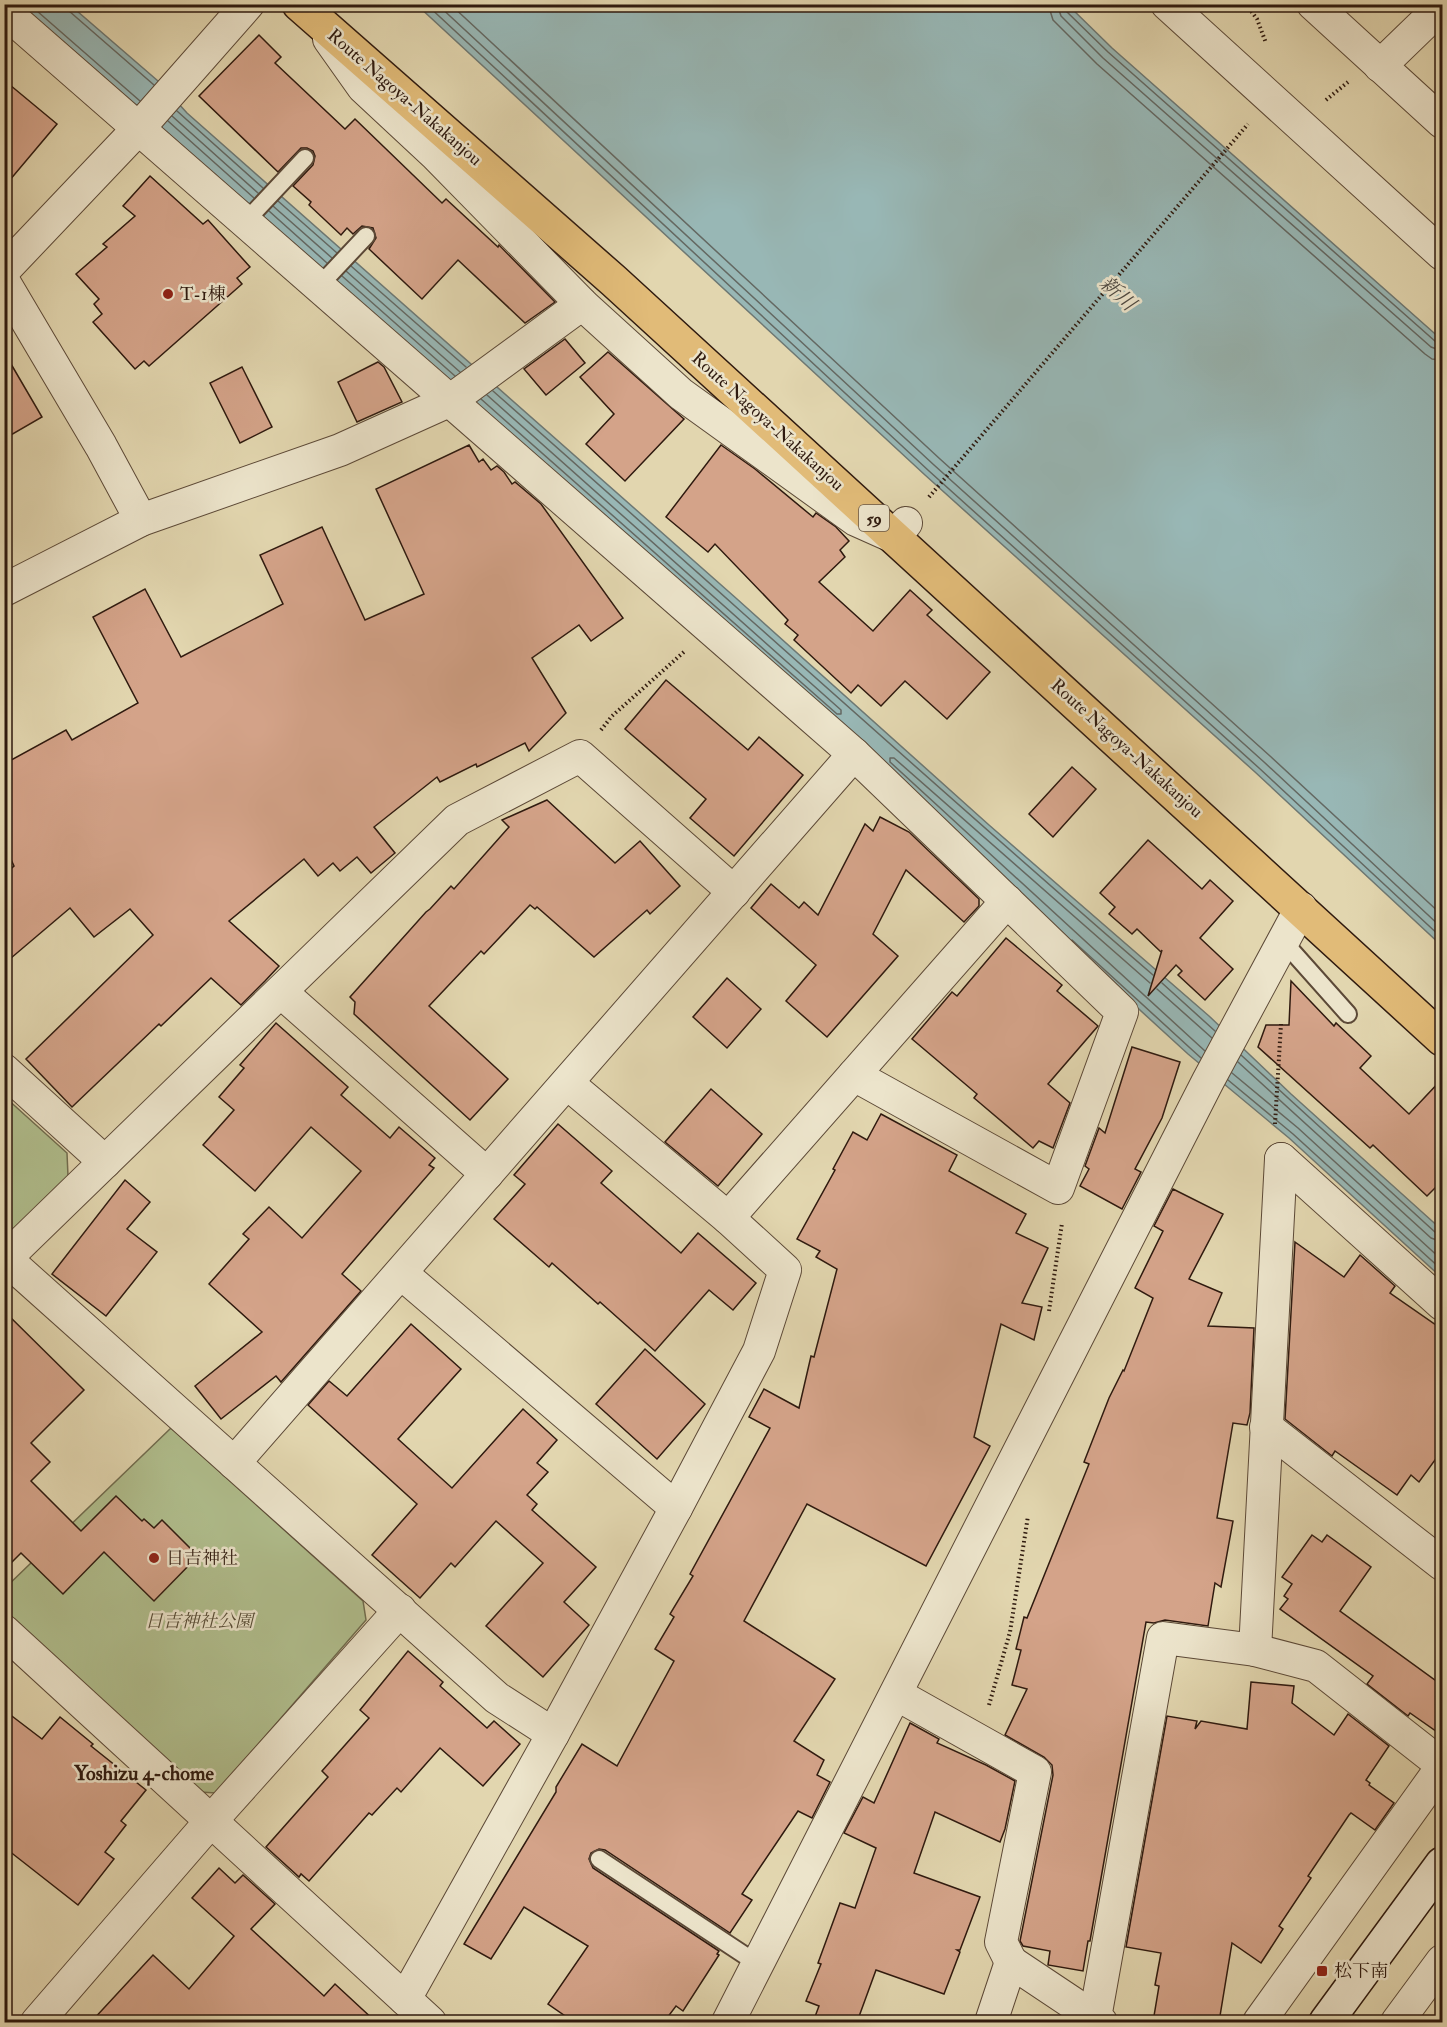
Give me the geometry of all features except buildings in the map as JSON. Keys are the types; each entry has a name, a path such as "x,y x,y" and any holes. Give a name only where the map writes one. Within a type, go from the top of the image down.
{"main road":[{"name":"Route Nagoya-Nakakanjou","path":"307,11 900,530 1443,1039"}],"street":[{"path":"4,270 138,129 248,4"},
{"path":"1167,4 1443,254"},
{"path":"1313,4 1443,122"},
{"path":"1380,66 1443,6"},
{"path":"4,11 138,129 247,220 854,754 1122,1011 1058,1188 854,1076"},
{"path":"307,11 363,87 436,154 582,304 681,394 856,520 900,530"},
{"path":"4,282 101,446 141,520"},
{"path":"4,590 141,520 340,450 451,400 582,304"},
{"path":"234,1463 854,754"},
{"path":"553,1734 497,1698 5,1259 457,820 579,756 734,892"},
{"path":"728,1218 1007,901"},
{"path":"728,2022 1233,1032 1301,908"},
{"path":"280,992 487,1174"},
{"path":"4,1070 105,1162"},
{"path":"405,1999 553,1734 759,1351 785,1270 728,1218 567,1083"},
{"path":"1255,1650 1281,1159 1443,1304"},
{"path":"401,1273 676,1508"},
{"path":"1266,1427 1443,1564"},
{"path":"37,2022 210,1822 400,1610"},
{"path":"4,1631 430,2022"},
{"path":"896,1694 1035,1772 1001,1942 1011,1962 1098,2020 1163,1638 1255,1650 1316,1666 1443,1766 1259,2022"},
{"path":"1326,2022 1443,1864"},
{"path":"1397,2022 1443,1960"},
{"path":"991,2022 1011,1962"}],"lane":[{"path":"247,220 305,158"},
{"path":"320,285 366,236"},
{"path":"1283,941 1348,1014"},
{"path":"599,1859 758,1964"}],"path":[{"path":"900,530 1250,122"},
{"path":"579,756 612,716 711,627"},
{"path":"1274,1128 1279,1071"},
{"path":"1048,1319 1065,1200 1058,1188"},
{"path":"979,1740 1010,1632 1032,1493 1014,1461"}],"green space":[{"path":"5,1097 67,1153 68,1176 5,1238"},
{"name":"日吉神社公園","path":"171,1428 363,1601 366,1620 216,1793 200,1792 5,1612 4,1589"}],"water":[{"path":"20,5 70,5 158,81 187,113 989,825 1209,1016 1291,1094 1442,1230 1442,1278 1289,1138 1188,1054 858,752 160,133 137,106"},
{"name":"新川","path":"417,5 1068,5 1112,48 1442,340 1442,946 1255,772 925,475"}],"place":[{"name":"T-1棟","path":"168,294"},
{"name":"日吉神社","path":"154,1558"},
{"name":"松下南","path":"1322,1971"}],"district":[{"name":"Yoshizu 4-chome","path":"144,1773"}]}
